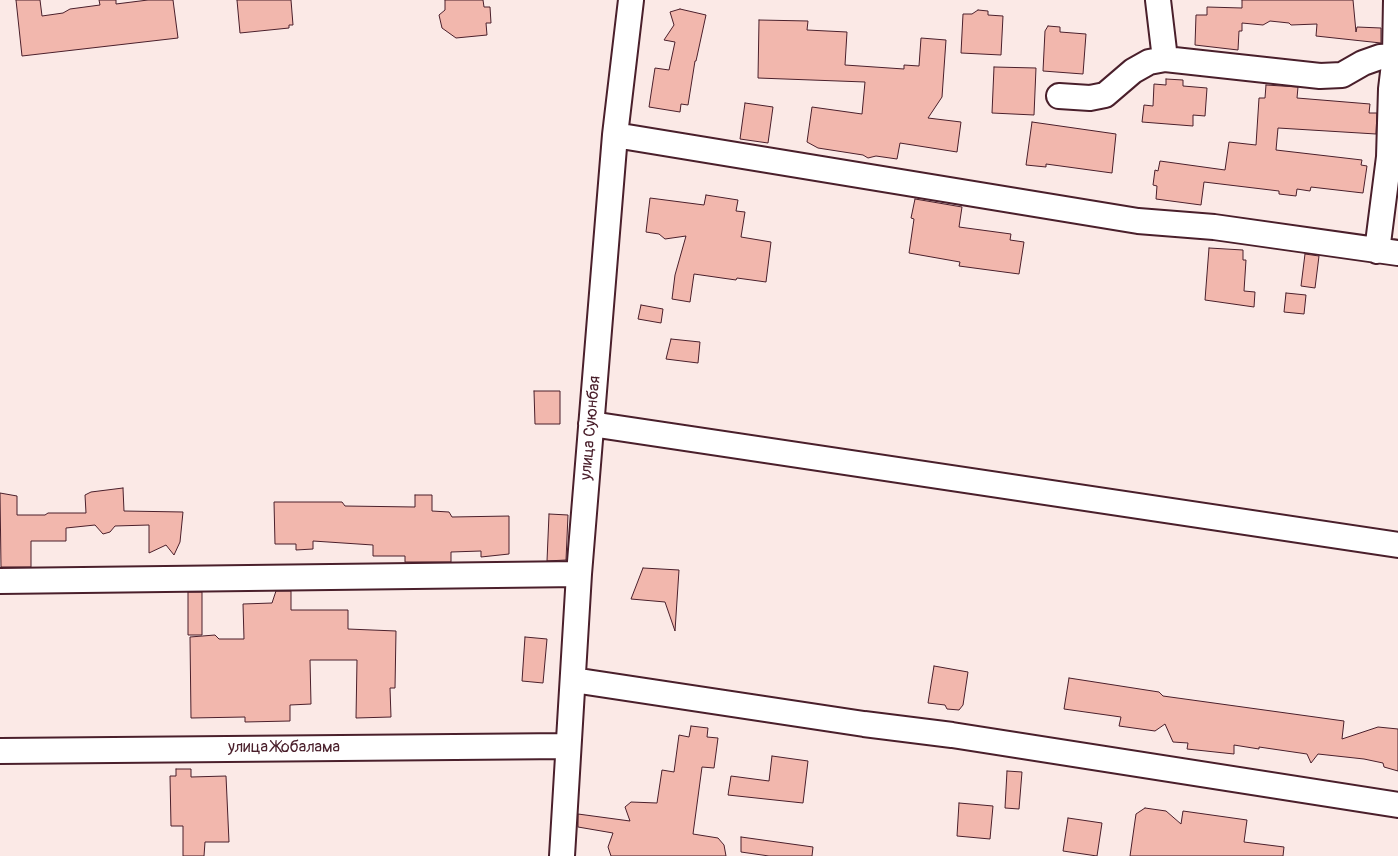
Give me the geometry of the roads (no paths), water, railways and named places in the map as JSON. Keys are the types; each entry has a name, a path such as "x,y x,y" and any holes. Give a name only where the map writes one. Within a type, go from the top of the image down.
{"street":[{"name":"улица Суюнбая","path":"562,856 579,574 591,424 615,134 631,0"},
{"path":"1158,0 1166,59"},
{"path":"615,134 1138,221 1214,227 1388,252 1391,89 1395,56 1396,0"},
{"path":"1060,96 1090,98 1105,95 1133,71 1148,62 1166,59 1320,76 1342,76 1363,63 1380,57 1395,56"},
{"path":"591,424 1398,545"},
{"path":"0,581 579,574"},
{"path":"573,680 864,724 952,735 1398,805"},
{"name":"улица Жобалама","path":"0,751 568,746"}]}
